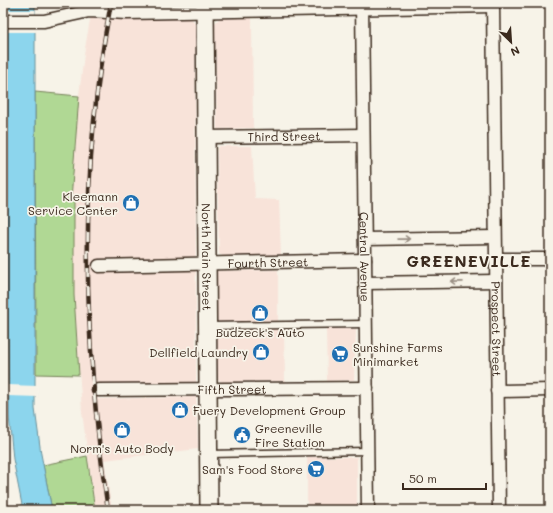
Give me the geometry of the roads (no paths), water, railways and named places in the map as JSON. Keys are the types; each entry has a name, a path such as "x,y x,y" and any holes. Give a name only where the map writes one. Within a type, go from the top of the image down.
{"main road":[{"name":"North Main Street","path":"205,7 206,326 209,510"}],"street":[{"path":"4,21 49,20 89,11 127,14 205,7 493,5"},
{"name":"Prospect Street","path":"493,5 499,510"},
{"name":"Central Avenue","path":"362,6 368,510"},
{"name":"Third Street","path":"205,137 363,135"},
{"path":"365,239 496,238"},
{"path":"496,259 550,259"},
{"name":"Fourth Street","path":"99,266 365,260"},
{"path":"365,282 496,281"},
{"name":"Fifth Street","path":"98,390 367,388"},
{"path":"497,391 550,390"}],"lane":[{"path":"206,326 366,324"},
{"path":"208,454 368,451"}],"water":[{"path":"4,3 35,3 35,409 41,454 52,510 23,510 13,459 9,416"}],"railway":[{"path":"108,510 93,383 89,320 88,256 89,193 93,130 100,67 111,3"}],"place":[{"name":"Kleemann Service Center","path":"131,203"},
{"name":"Budzeck's Auto","path":"260,313"},
{"name":"Dellfield Laundry","path":"261,352"},
{"name":"Sunshine Farms Minimarket","path":"340,354"},
{"name":"Fuery Development Group","path":"180,410"},
{"name":"Norm's Auto Body","path":"122,430"},
{"name":"Greeneville Fire Station","path":"242,435"},
{"name":"Sam's Food Store","path":"316,469"}],"district":[{"name":"GREENEVILLE","path":"469,260"}]}
